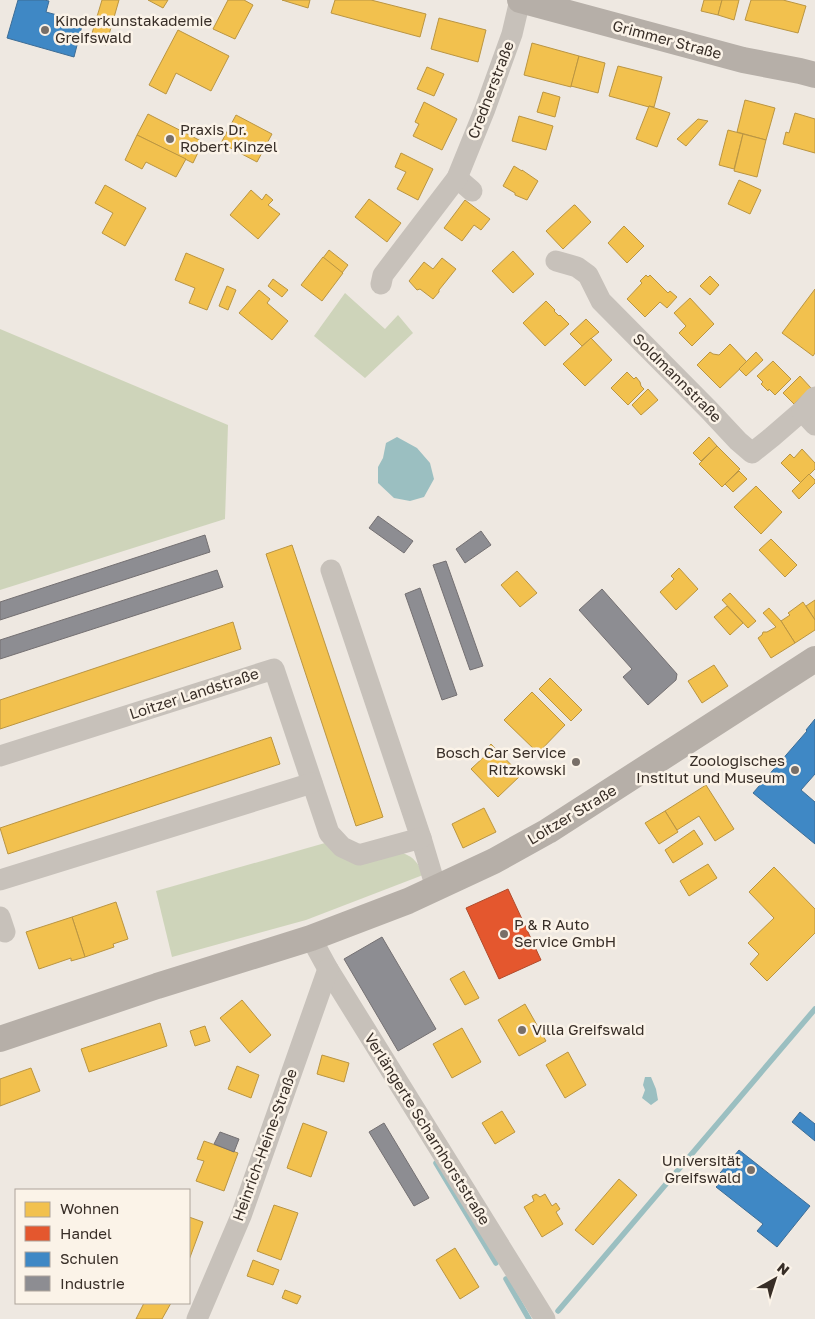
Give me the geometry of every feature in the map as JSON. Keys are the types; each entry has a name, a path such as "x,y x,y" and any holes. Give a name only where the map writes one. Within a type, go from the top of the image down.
{"main road":[{"name":"Grimmer Straße","path":"520,0 726,56 815,75"},
{"name":"Loitzer Straße","path":"311,938 408,901 494,861 548,831 815,660"},
{"path":"0,1038 311,938"}],"street":[{"name":"Crednerstraße","path":"381,284 383,275 465,184 485,109 512,34 520,0"},
{"name":"Soldmannstraße","path":"556,261 577,267 588,275 601,302 752,454 811,411"},
{"path":"331,570 436,888"},
{"name":"Loitzer Landstraße","path":"0,756 274,669 329,833 342,847 359,855 421,838"},
{"path":"0,880 312,783"},
{"name":"Verlängerte Scharnhorststraße","path":"311,938 328,969 545,1319"},
{"name":"Heinrich-Heine-Straße","path":"198,1319 241,1216 328,969"}],"green space":[{"path":"345,293 385,329 398,315 413,333 365,378 314,336"},
{"path":"0,329 228,425 225,519 0,590"},
{"path":"332,841 403,853 416,861 423,875 306,920 172,957 156,891"}],"water":[{"path":"397,437 417,448 430,463 434,479 424,497 410,501 394,498 378,483 378,467 383,458 386,443"},
{"path":"645,1077 651,1077 656,1089 658,1100 651,1105 642,1098 645,1090 643,1085"}],"building: Wohnen":[{"path":"102,0 119,0 106,45 90,40"},
{"path":"148,0 168,0 163,8"},
{"path":"228,0 244,0 253,5 235,39 213,29"},
{"path":"282,0 310,0 308,8"},
{"path":"335,0 371,0 426,14 420,37 331,13"},
{"path":"704,0 722,0 718,15 701,11"},
{"path":"722,0 739,0 734,20 718,15"},
{"path":"751,0 783,0 806,6 798,33 745,20"},
{"path":"439,18 486,30 478,62 431,49"},
{"path":"178,30 229,56 211,91 176,73 166,94 149,85"},
{"path":"532,43 579,56 571,87 524,75"},
{"path":"579,56 605,63 598,93 571,86"},
{"path":"618,66 662,77 654,107 609,96"},
{"path":"427,67 444,74 434,96 417,89"},
{"path":"543,92 560,97 555,117 537,112"},
{"path":"745,100 775,108 766,140 737,132"},
{"path":"424,102 457,119 442,150 413,136 419,124 415,122"},
{"path":"649,106 670,113 657,147 636,139"},
{"path":"795,113 815,119 815,153 783,144 786,132 789,133"},
{"name":"Praxis Dr. Robert Kinzel","path":"148,114 203,142 193,163 137,135"},
{"path":"236,115 272,134 257,162 221,143"},
{"path":"519,116 553,126 546,150 512,141"},
{"path":"698,119 708,121 686,146 677,139"},
{"path":"728,130 743,134 734,169 719,165"},
{"path":"743,134 766,140 757,177 734,171"},
{"path":"137,135 186,159 176,177 146,162 142,169 125,160"},
{"path":"401,153 433,169 418,200 397,189 406,172 395,167"},
{"path":"514,166 538,181 527,200 515,195 515,193 503,186"},
{"path":"739,180 761,190 750,214 728,204"},
{"path":"105,185 146,208 125,246 102,233 113,213 95,203"},
{"path":"251,190 262,200 266,194 273,200 268,205 280,214 258,239 230,215"},
{"path":"369,199 401,223 387,242 355,217"},
{"path":"465,200 490,219 481,230 474,225 462,241 444,228"},
{"path":"574,205 591,222 563,249 546,231"},
{"path":"624,226 644,246 627,263 608,243"},
{"path":"329,250 348,265 342,273 323,258"},
{"path":"513,251 534,274 513,293 492,271"},
{"path":"186,253 224,269 207,310 189,303 195,288 175,280"},
{"path":"323,257 343,273 322,301 301,285"},
{"path":"442,258 456,269 433,299 420,289 417,290 409,281 424,262 433,269"},
{"path":"646,275 648,277 650,275 668,293 670,291 677,297 667,308 660,302 645,317 627,299 642,283 640,281"},
{"path":"710,276 719,285 710,295 700,286"},
{"path":"273,279 288,290 282,297 268,286"},
{"path":"227,286 236,290 228,310 219,306"},
{"path":"815,289 815,353 813,356 782,333"},
{"path":"259,290 270,299 267,303 288,321 272,340 239,313"},
{"path":"690,298 714,324 692,346 679,333 686,326 674,313"},
{"path":"546,301 569,324 545,346 523,323"},
{"path":"586,319 599,332 582,346 570,334"},
{"path":"591,338 612,360 585,386 563,364"},
{"path":"730,344 747,362 720,388 697,365 710,352 719,355"},
{"path":"756,352 763,360 746,376 739,369"},
{"path":"773,361 791,379 775,395 761,384 763,382 757,376"},
{"path":"627,372 634,379 636,377 644,389 628,405 611,388"},
{"path":"800,376 811,388 794,404 783,393"},
{"path":"648,389 658,400 641,415 632,405"},
{"path":"709,437 717,446 701,461 693,453"},
{"path":"717,446 740,469 722,487 699,464"},
{"path":"802,449 815,463 815,469 801,483 781,463 790,454 794,458"},
{"path":"739,471 747,479 733,492 725,484"},
{"path":"809,474 815,480 815,483 799,499 792,491"},
{"path":"756,486 782,512 761,534 734,507"},
{"path":"771,539 797,565 785,577 759,550"},
{"path":"292,545 383,817 356,826 266,554"},
{"path":"679,568 698,589 676,610 660,592 674,579 671,576"},
{"path":"517,571 537,593 520,607 501,585"},
{"path":"730,593 756,621 748,628 722,600"},
{"path":"815,600 815,620 806,606"},
{"path":"803,602 815,620 815,630 795,643 781,621"},
{"path":"727,606 743,623 730,635 714,617"},
{"path":"769,608 781,621 795,643 771,658 758,638 763,632 776,627 763,613"},
{"path":"233,622 241,649 0,729 0,700"},
{"path":"714,665 728,686 702,703 688,681"},
{"path":"550,678 582,710 571,721 539,689"},
{"path":"532,692 565,725 538,753 504,720"},
{"path":"271,737 280,764 8,854 0,828"},
{"path":"491,744 521,775 498,797 471,769 486,755 483,752"},
{"path":"706,785 734,829 715,841 699,816 677,830 665,811"},
{"path":"484,808 496,832 463,848 452,824"},
{"path":"665,811 678,832 659,844 645,823"},
{"path":"694,830 703,844 673,863 665,850"},
{"path":"708,864 717,878 689,896 680,881"},
{"path":"774,867 815,909 815,933 767,981 750,964 759,954 748,943 774,918 749,892"},
{"path":"116,902 128,939 113,944 114,947 85,957 72,917"},
{"path":"72,917 85,957 71,961 71,958 39,969 26,932"},
{"path":"464,971 479,998 465,1005 450,979"},
{"path":"242,1000 271,1035 250,1053 220,1018"},
{"name":"Villa Greifswald","path":"525,1004 546,1041 519,1056 498,1020"},
{"path":"160,1023 167,1046 89,1072 81,1049"},
{"path":"205,1026 210,1041 195,1046 190,1031"},
{"path":"462,1028 481,1062 452,1078 433,1044"},
{"path":"568,1052 586,1085 565,1098 546,1065"},
{"path":"322,1055 349,1063 344,1082 317,1074"},
{"path":"237,1066 259,1075 251,1098 228,1089"},
{"path":"31,1068 40,1091 0,1106 0,1079"},
{"path":"502,1111 515,1132 495,1144 482,1123"},
{"path":"303,1123 327,1132 311,1177 287,1168"},
{"path":"204,1141 238,1153 224,1191 196,1181 204,1161 197,1159"},
{"path":"619,1179 637,1195 593,1245 575,1230"},
{"path":"536,1194 540,1197 545,1194 552,1206 556,1203 560,1209 556,1212 563,1224 542,1237 524,1207 534,1201 532,1196"},
{"path":"274,1205 298,1213 281,1260 257,1251"},
{"path":"190,1217 203,1222 190,1257"},
{"path":"455,1248 479,1287 460,1299 436,1260"},
{"path":"253,1260 279,1270 273,1285 247,1276"},
{"path":"285,1290 301,1296 297,1304 282,1298"},
{"path":"144,1304 170,1304 162,1319 136,1319"}],"building: Handel":[{"name":"P & R Auto Service GmbH","path":"508,889 541,960 499,979 466,908"}],"building: Schulen":[{"name":"Kinderkunstakademie Greifswald","path":"18,0 49,1 46,12 83,22 74,57 7,38"},
{"path":"815,719 815,774 801,790 815,802 815,844 753,793 807,731"},
{"path":"800,1112 815,1124 815,1141 792,1122"},
{"path":"739,1150 810,1206 777,1247 757,1231 763,1224 716,1187 721,1182 716,1178"}],"building: Industrie":[{"path":"378,516 413,541 404,553 369,528"},
{"path":"481,531 491,545 465,563 456,549"},
{"path":"205,535 210,552 0,620 0,602"},
{"path":"446,561 483,666 470,670 433,565"},
{"path":"217,570 223,587 0,659 0,640"},
{"path":"420,588 457,695 442,700 405,594"},
{"path":"602,589 677,674 676,680 648,705 623,677 632,669 579,610"},
{"path":"382,937 436,1029 398,1051 344,959"},
{"path":"384,1123 429,1198 414,1206 369,1132"},
{"path":"220,1132 239,1139 234,1152 214,1144"}],"waterway":[{"path":"558,1311 815,1009"},
{"path":"436,1163 496,1263"},
{"path":"506,1279 529,1319"}],"place":[{"name":"Kinderkunstakademie Greifswald","path":"45,30"},
{"name":"Praxis Dr. Robert Kinzel","path":"170,139"},
{"name":"Bosch Car Service Ritzkowski","path":"576,762"},
{"name":"Zoologisches Institut und Museum","path":"795,770"},
{"name":"P & R Auto Service GmbH","path":"504,934"},
{"name":"Villa Greifswald","path":"522,1030"},
{"name":"Universität Greifswald","path":"751,1170"}]}
